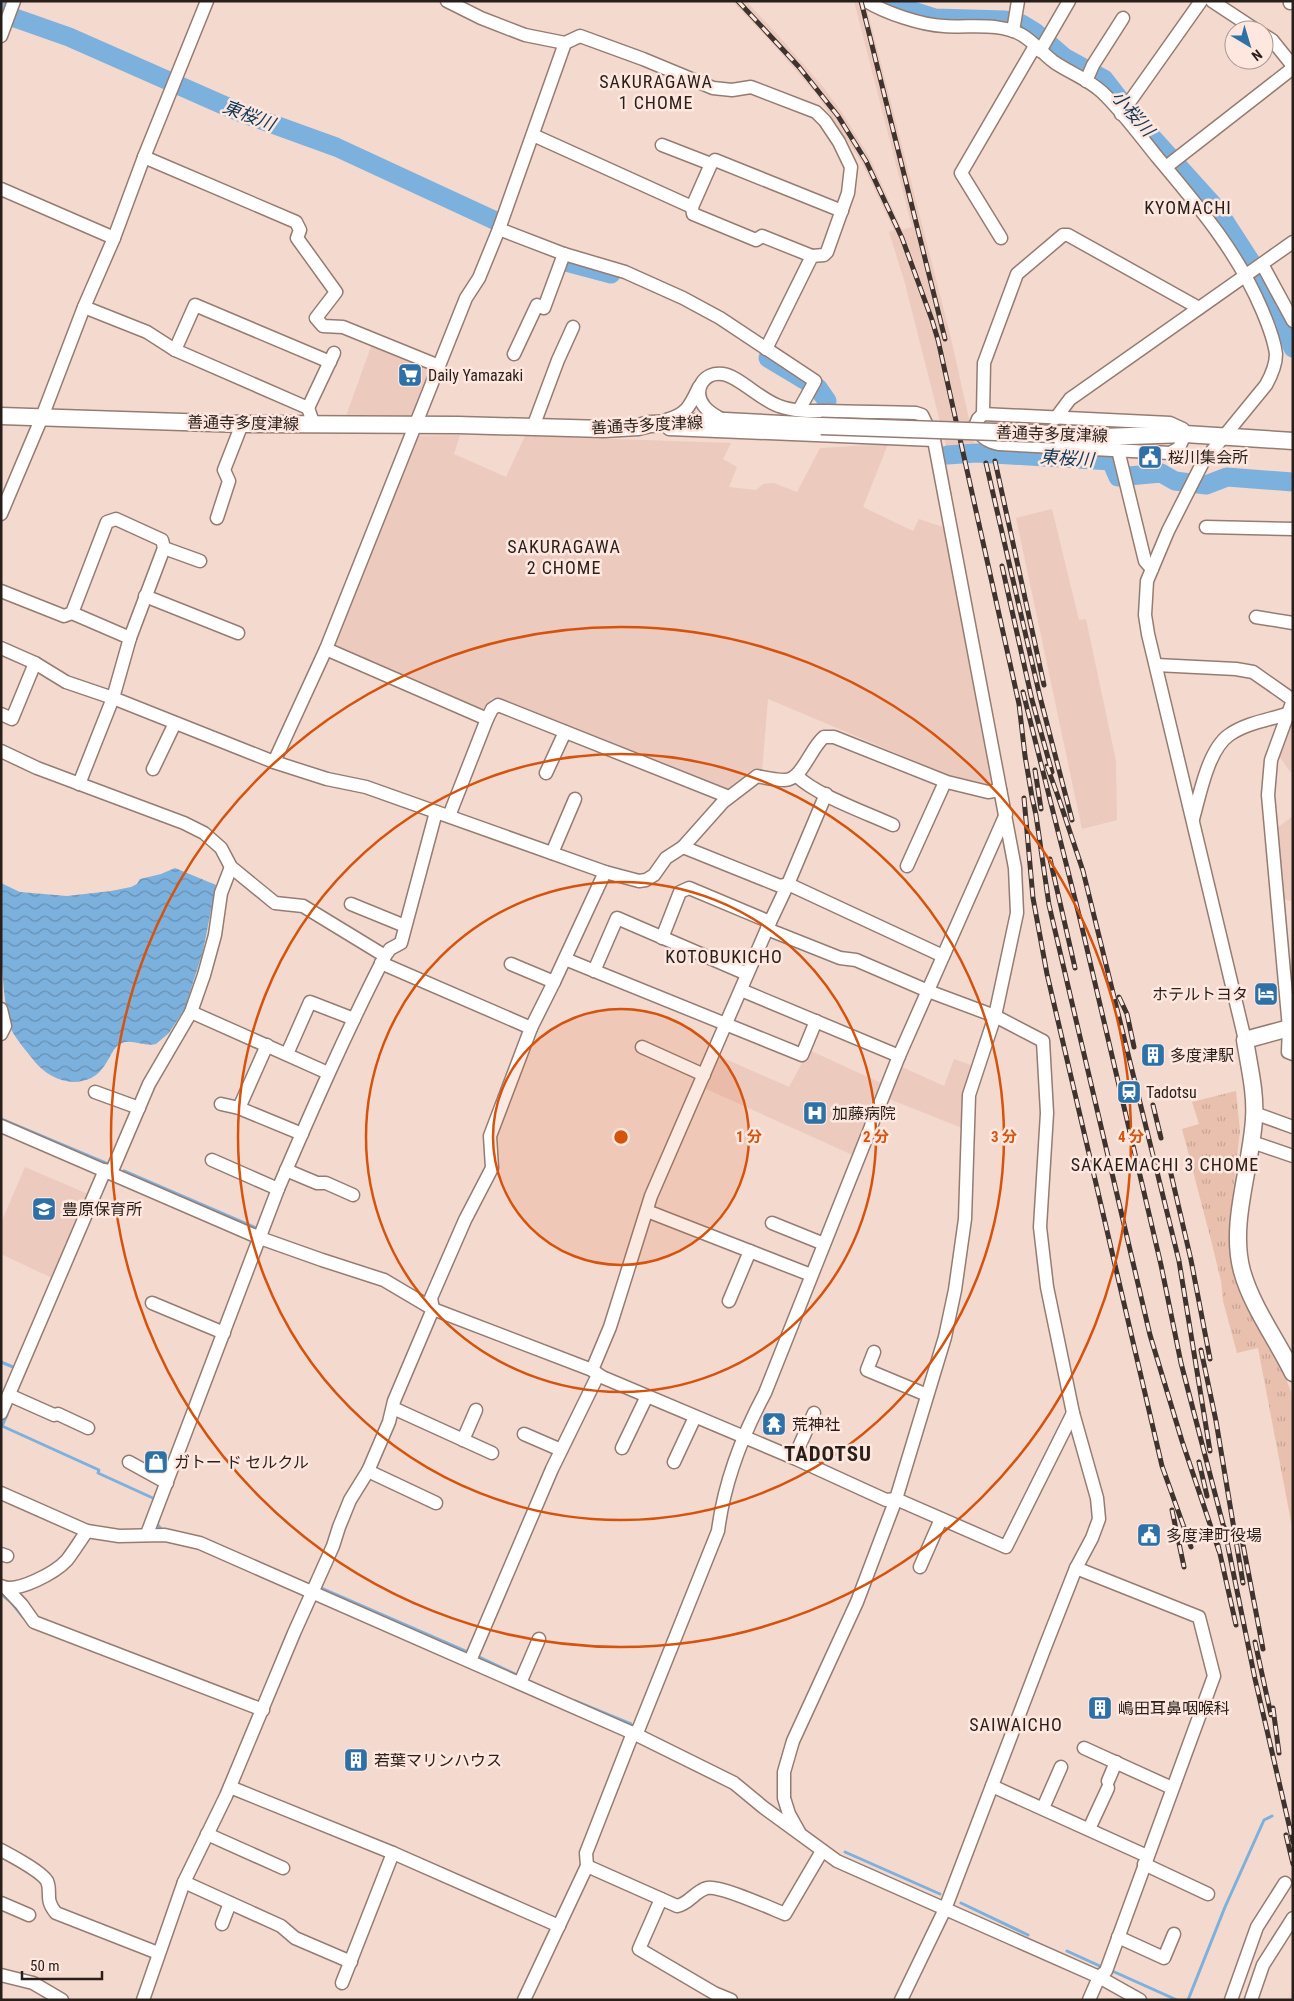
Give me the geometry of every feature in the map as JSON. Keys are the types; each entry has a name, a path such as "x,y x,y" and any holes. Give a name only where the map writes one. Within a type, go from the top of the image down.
{"main road":[{"name":"善通寺多度津線","path":"1,416 242,424 458,425 604,429 725,421 821,426 1055,427 1103,436 1185,434 1293,441"},
{"path":"1291,1027 1245,1040 1253,1092 1254,1113 1252,1142 1237,1230 1238,1251 1242,1271 1250,1292 1293,1374"}],"street":[{"path":"1,514 42,417 84,307 114,238 144,157 207,1"},
{"path":"447,1 480,18 525,36 566,43 580,36 643,58 713,88 732,90 751,86 816,112 825,121 839,142 851,167 848,193 842,211 827,252 824,255 812,256 762,236 756,240 693,214 692,207 711,164 715,160 842,211"},
{"path":"866,1 877,8 928,24 991,27 1015,25"},
{"path":"1018,1 1015,25 1024,36 1041,45 1055,62 1089,74 1102,92 1124,109 1171,163 1220,236 1255,269 1293,321"},
{"path":"1001,238 961,173 1069,1"},
{"path":"1124,109 1201,1"},
{"path":"1212,1 1241,20"},
{"path":"1,36 11,10"},
{"path":"1089,74 1124,18"},
{"path":"274,762 326,650 466,298 479,278 499,229 566,43"},
{"path":"1171,163 1293,67 1274,43"},
{"path":"533,135 692,207"},
{"path":"662,145 711,164"},
{"path":"144,157 296,222 300,230 297,238 336,292 316,318 324,326 343,327 439,366"},
{"path":"1,188 114,238"},
{"path":"499,229 564,254 625,272 683,298 720,318 815,381 799,410"},
{"path":"1185,434 1179,448 1170,453 999,444 990,442 978,433 976,426 978,419 983,414 984,363 1017,274 1063,235 1199,308"},
{"path":"983,414 1055,427 1070,399 1293,242"},
{"path":"514,354 537,305 544,308 564,254"},
{"path":"766,349 812,256"},
{"path":"1245,1040 1145,615 1147,582 1168,531 1199,470 1266,386 1275,364 1276,354 1255,269"},
{"path":"175,350 195,305 332,358 308,408 314,425"},
{"path":"84,307 147,332 175,350 308,408"},
{"path":"533,428 558,360 573,327"},
{"path":"644,426 676,417 684,412 690,406 704,379 714,374 724,374 736,379 756,395 779,406 799,410 916,413 922,415 934,440 1015,868 1017,912 995,1016 969,1095 964,1219 956,1281 945,1337 896,1499 857,1602 793,1741 784,1772 786,1802 789,1814 799,1832"},
{"path":"699,386 699,397 704,406 725,421"},
{"path":"217,518 230,481 224,470 242,424"},
{"path":"644,426 709,432 934,440"},
{"path":"1118,450 1145,561 1152,569"},
{"path":"72,613 107,522 116,519 162,540 164,548 144,596 113,698 79,784"},
{"path":"1206,527 1293,529"},
{"path":"164,548 200,561"},
{"path":"1,591 64,616 72,613 130,638"},
{"path":"144,596 238,633"},
{"path":"1256,617 1293,623"},
{"path":"1,648 35,663 66,682 113,698 274,762 328,779 366,787 605,872 639,881 646,880 654,875 666,858 683,847 710,815 757,776 787,780 797,776 818,742 824,737 834,737 945,782 988,792 1000,790"},
{"path":"326,650 487,719"},
{"path":"1,714 12,719 35,663"},
{"path":"1156,665 1236,669 1253,672 1293,700 1271,760 1268,795 1291,1027 1288,1052 1293,1054"},
{"path":"449,816 487,719 492,709 498,705 729,798"},
{"path":"1192,820 1216,750 1229,735 1251,724 1287,714"},
{"path":"153,769 175,723"},
{"path":"546,773 565,732"},
{"path":"1,751 37,768 184,823 204,833 221,848 230,867 275,903 303,906 383,959 531,1028"},
{"path":"797,776 802,781 826,794 893,826"},
{"path":"907,866 945,782"},
{"path":"470,1660 595,1372 651,1196 826,794"},
{"path":"552,853 575,799"},
{"path":"146,1534 168,1483 286,1170 328,1073 383,959 390,949 401,943 436,812"},
{"path":"524,2000 587,1866 586,1853 631,1738 639,1728 718,1532 722,1504 731,1472 765,1393 899,1056 1006,814"},
{"path":"683,847 780,886 788,884 943,956"},
{"path":"88,1428 58,1414 54,1415 8,1401 108,1171 149,1084 191,1012 204,975 214,935 221,893 230,867"},
{"path":"144,2000 158,1953 184,1882 230,1787 333,1546 350,1500 368,1471 390,1422 393,1408 433,1308 431,1298 465,1220 492,1168 490,1136 531,1028 605,872"},
{"path":"662,938 680,892 684,888 689,888 840,958 856,960 928,991 995,1016 1043,1041 1047,1113 1040,1227 1047,1286 1073,1413 1097,1498 1099,1519 1092,1538 1076,1568 945,1909 901,2000"},
{"path":"351,904 405,926"},
{"path":"594,971 617,918 747,974"},
{"path":"565,959 802,1055 816,1021"},
{"path":"511,964 554,982"},
{"path":"741,990 899,1056"},
{"path":"287,1054 310,1002 354,1019"},
{"path":"1,1009 5,1026 1,1034"},
{"path":"191,1012 328,1073"},
{"path":"239,1108 267,1045"},
{"path":"642,1048 704,1074"},
{"path":"95,1092 139,1108"},
{"path":"222,1104 239,1108 302,1134"},
{"path":"1254,1113 1293,1127"},
{"path":"1,1126 260,1238 384,1280 433,1308 595,1372 886,1500 896,1499 1006,1547 1073,1413"},
{"path":"1252,1142 1293,1156"},
{"path":"212,1160 278,1189"},
{"path":"286,1170 317,1183 326,1183 352,1195"},
{"path":"647,1211 811,1275"},
{"path":"772,1223 824,1244"},
{"path":"729,1300 750,1251"},
{"path":"152,1302 224,1333"},
{"path":"874,1352 867,1370 928,1395"},
{"path":"622,1448 647,1396"},
{"path":"393,1408 492,1453"},
{"path":"463,1440 476,1410"},
{"path":"794,1458 814,1413"},
{"path":"674,1462 695,1416"},
{"path":"524,1434 561,1450"},
{"path":"129,1462 168,1483"},
{"path":"368,1471 436,1503"},
{"path":"1,1493 87,1531 119,1536 165,1535 200,1543 470,1660 522,1680 734,1783 822,1851 837,1860 1099,1977 1140,2000"},
{"path":"920,1567 941,1519"},
{"path":"4,1587 33,1583 65,1561 87,1531"},
{"path":"1076,1568 1200,1617 1214,1676 1106,1971 1099,1977 1089,2000"},
{"path":"4,1587 22,1605 34,1622 263,1710"},
{"path":"522,1680 539,1639"},
{"path":"1084,1748 1172,1788"},
{"path":"1089,1829 1116,1762"},
{"path":"1043,1808 1062,1767"},
{"path":"992,1786 1089,1829 1208,1894"},
{"path":"230,1787 393,1853 559,1926"},
{"path":"769,1811 782,1812 786,1802"},
{"path":"207,1834 283,1868"},
{"path":"1,1850 42,1875 47,1882 48,1899 56,1914 158,1953"},
{"path":"587,1866 677,1906 683,1905 698,1891 708,1887 720,1889 785,1914 822,1851"},
{"path":"342,1983 393,1853"},
{"path":"184,1882 281,1926 295,1938 351,1962"},
{"path":"1231,2000 1257,1927 1285,1883"},
{"path":"661,1899 639,1950 714,1993 731,2000"},
{"path":"1,1903 29,1915"},
{"path":"222,1924 230,1903"},
{"path":"1251,2000 1263,1965 1290,1921"},
{"path":"1118,1937 1164,1958 1174,1934"},
{"path":"1,1974 33,1983 62,2000"}],"shaded area":[{"path":"732,1 746,1 824,88 843,114 870,158 902,230 912,227 854,1 865,1 951,338 976,451 948,453 904,280 889,232 894,230 862,163 817,95"},
{"path":"372,344 406,356 432,372 413,418 346,416"},
{"path":"460,435 454,454 506,477 525,436 731,443 723,459 737,467 729,487 756,490 763,484 774,483 797,492 820,448 888,444 863,507 913,531 919,519 943,527 990,753 993,782 989,786 948,777 948,775 768,699 762,771 752,769 727,790 499,698 492,698 480,713 331,647 415,436"},
{"path":"1052,509 1079,620 1086,619 1116,761 1117,820 1082,829 1016,518"},
{"path":"1293,718 1293,775 1278,755"},
{"path":"1293,816 1293,902 1281,898 1276,829"},
{"name":"加藤病院","path":"809,1050 883,1084 900,1066 944,1086 954,1059 971,1065 962,1128 879,1095 855,1156 706,1089 719,1056 789,1087"},
{"name":"豊原保育所","path":"25,1167 88,1194 52,1278 1,1254 1,1223"}],"green space":[{"path":"1236,1091 1240,1131 1229,1229 1232,1256 1245,1303 1281,1366 1293,1397 1293,1532 1258,1348 1237,1353 1223,1301 1221,1281 1212,1244 1182,1129 1199,1124 1192,1102"}],"water":[{"path":"175,868 216,885 203,951 185,1008 169,1033 156,1044 122,1043 117,1046 98,1074 91,1078 69,1082 50,1075 35,1062 17,1039 9,1024 3,972 1,883 20,892 67,896 131,887 137,884 140,879 161,874"}],"waterway":[{"name":"小桜川","path":"882,1 935,18 1005,20 1022,24 1035,32 1064,57 1104,79 1132,115 1216,208 1262,279 1293,348"},
{"name":"東桜川","path":"1,10 15,18 69,37 239,112 336,147 496,221"},
{"name":"東桜川","path":"566,262 611,274"},
{"name":"東桜川","path":"768,358 818,388 827,401"},
{"name":"東桜川","path":"947,455 977,453 1111,461 1118,477 1161,473 1175,481 1206,485 1227,477 1293,482"},
{"path":"1,1119 108,1164"},
{"path":"124,1171 256,1228"},
{"path":"1,1362 13,1367"},
{"path":"7,1415 2,1426 99,1470 98,1473 155,1499"},
{"path":"158,1521 157,1524 161,1529 165,1530"},
{"path":"319,1587 468,1652"},
{"path":"1,1594 11,1602 23,1617"},
{"path":"477,1656 519,1676"},
{"path":"575,1701 631,1724"},
{"path":"1188,2000 1225,1907 1264,1820 1272,1816"},
{"path":"845,1852 940,1894"},
{"path":"961,1903 1028,1935"},
{"path":"1067,1951 1102,1967"},
{"path":"1110,1970 1177,2000"}],"railway":[{"path":"738,1 799,67 838,116 866,161 902,238 932,320 1019,704 1025,756 1049,905 1150,1335 1182,1441 1219,1551"},
{"path":"861,1 945,339"},
{"path":"995,461 1044,685"},
{"path":"986,463 1040,697 1072,820"},
{"path":"1002,566 1032,700 1052,772"},
{"path":"1023,692 1080,919 1161,1265 1181,1363 1225,1532"},
{"path":"1047,766 1083,871 1179,1261 1210,1451"},
{"path":"1035,770 1041,809"},
{"path":"1024,798 1033,898 1047,974 1162,1466 1191,1547"},
{"path":"1050,859 1075,968"},
{"path":"1119,997 1127,1014 1134,1047"},
{"path":"1153,1105 1161,1138"},
{"path":"1168,1161 1191,1260 1210,1359"},
{"path":"1201,1350 1216,1421 1243,1583"},
{"path":"1199,1462 1207,1496"},
{"path":"1172,1510 1184,1567"},
{"path":"1224,1527 1255,1679 1293,1842"},
{"path":"1240,1529 1263,1649"},
{"path":"1218,1545 1236,1625"},
{"path":"1255,1642 1271,1715"},
{"path":"1273,1708 1279,1753"},
{"path":"1286,1835 1293,1864"}],"place":[{"name":"Daily Yamazaki","path":"410,375"},
{"name":"桜川集会所","path":"1150,457"},
{"name":"ホテルトヨタ","path":"1266,994"},
{"name":"多度津駅","path":"1153,1055"},
{"name":"Tadotsu","path":"1129,1092"},
{"name":"加藤病院","path":"815,1113"},
{"name":"豊原保育所","path":"44,1209"},
{"name":"荒神社","path":"774,1424"},
{"name":"ガトー ド セルクル","path":"156,1462"},
{"name":"多度津町役場","path":"1149,1535"},
{"name":"嶋田耳鼻咽喉科","path":"1100,1708"},
{"name":"若葉マリンハウス","path":"356,1760"}],"district":[{"name":"SAKURAGAWA 1 CHOME","path":"656,91"},
{"name":"KYOMACHI","path":"1188,207"},
{"name":"SAKURAGAWA 2 CHOME","path":"564,556"},
{"name":"KOTOBUKICHO","path":"724,956"},
{"name":"SAKAEMACHI 3 CHOME","path":"1165,1164"},
{"name":"TADOTSU","path":"828,1454"},
{"name":"SAIWAICHO","path":"1016,1724"}]}
